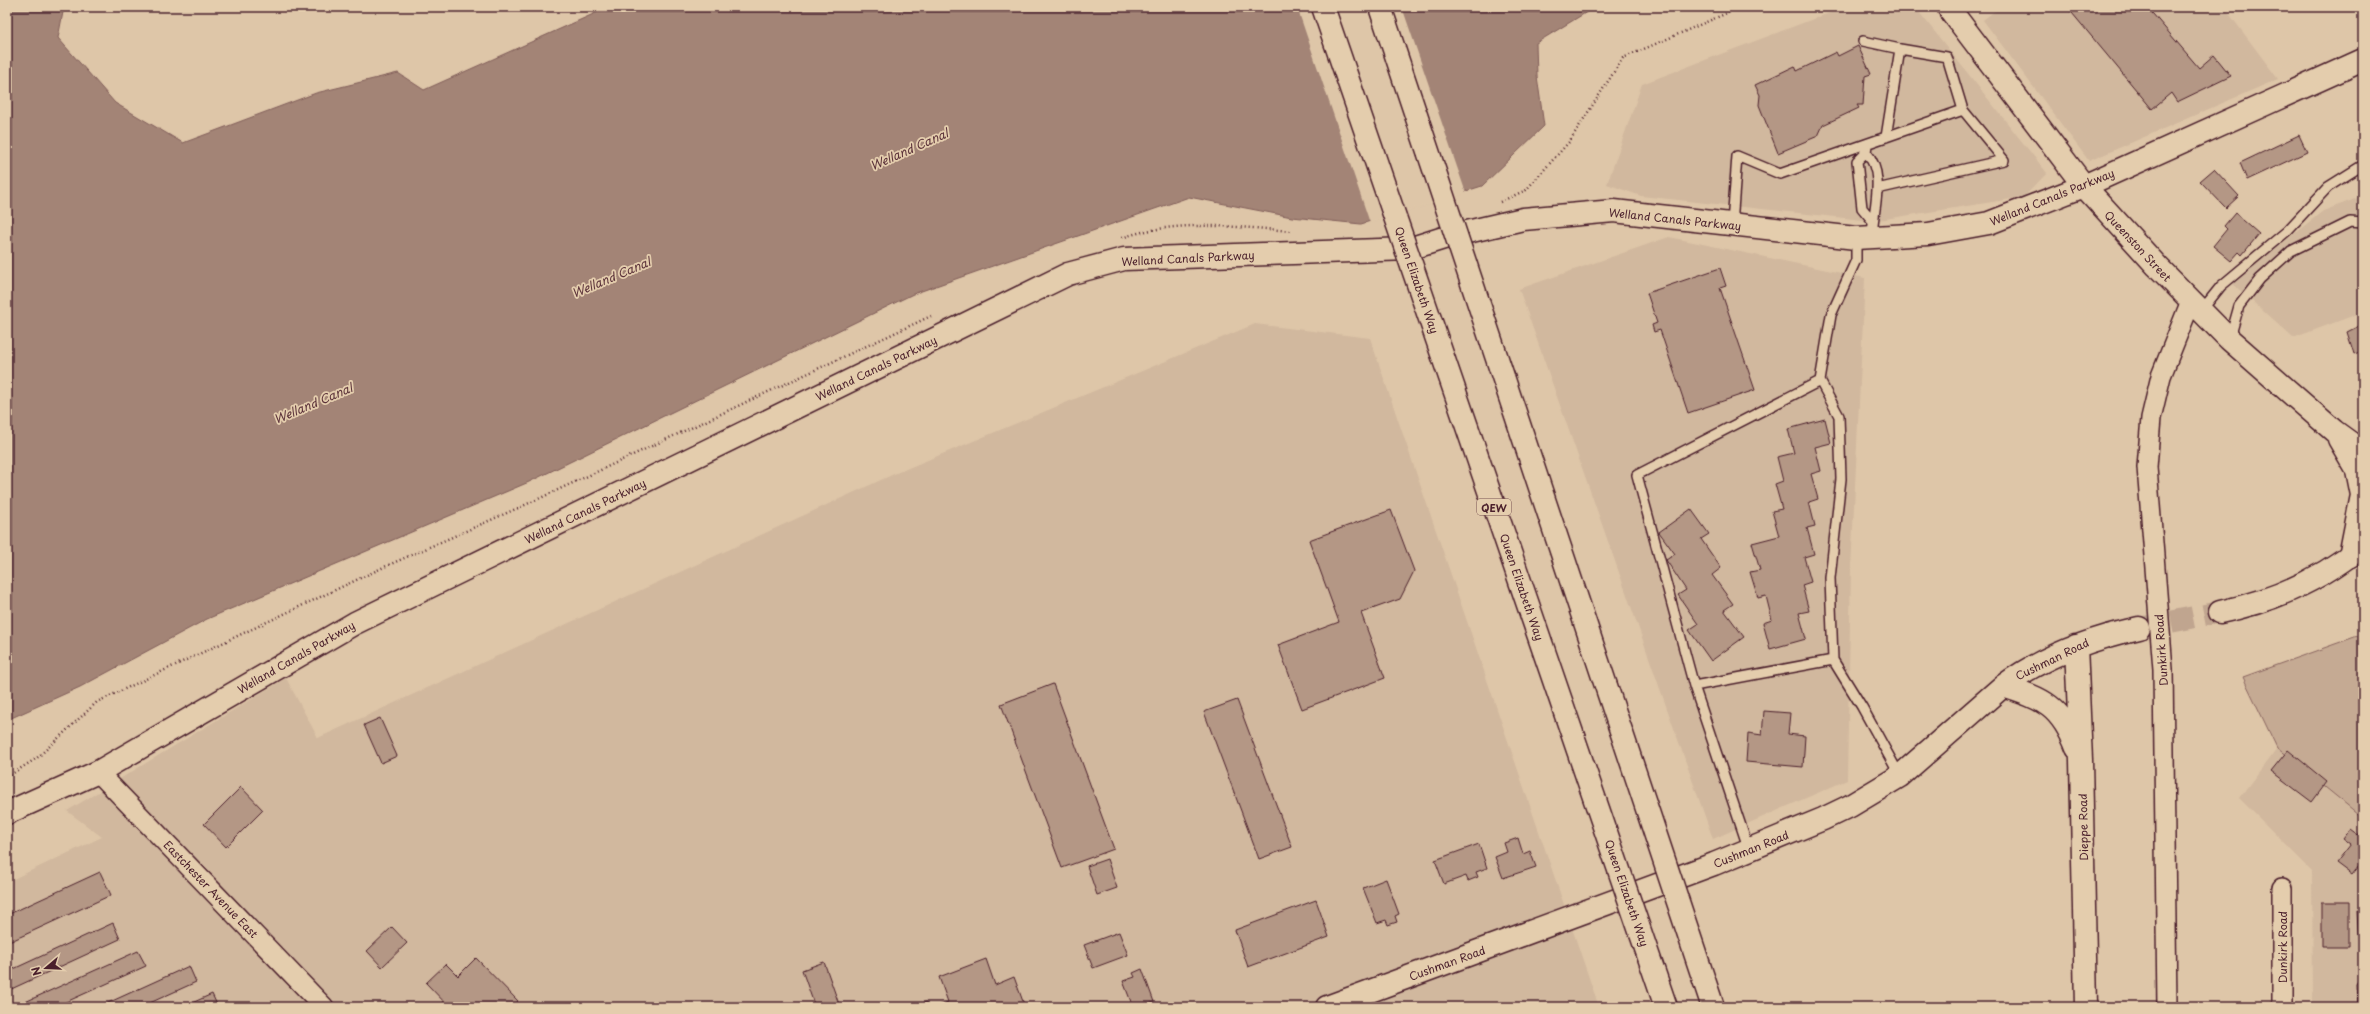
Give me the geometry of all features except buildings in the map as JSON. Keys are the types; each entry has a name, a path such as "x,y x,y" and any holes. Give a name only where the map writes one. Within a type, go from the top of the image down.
{"main road":[{"name":"Queen Elizabeth Way","path":"1324,7 1666,1007"},
{"path":"1380,7 1713,1007"},
{"name":"Queenston Street","path":"1948,7 2084,186 2196,306 2229,339 2334,431 2363,452"},
{"name":"Welland Canals Parkway","path":"7,813 98,772 355,623 1068,274 1124,260 1409,249 1450,236 1523,219 1614,211 1732,224 1928,234 1989,223 2084,186 2363,60"},
{"path":"2220,612 2255,604 2287,593 2357,550 2362,495 2357,470 2334,431"},
{"name":"Cushman Road","path":"1327,1007 1749,850 1850,806 1900,776 2003,686 2039,663 2097,638 2139,628"},
{"name":"Dieppe Road","path":"2076,646 2081,760 2086,1007"},
{"path":"2003,686 2031,695 2051,707 2062,717 2081,760"}],"street":[{"name":"Dunkirk Road","path":"2166,1007 2163,669 2146,467 2151,418 2161,376 2196,306"},
{"name":"Eastchester Avenue East","path":"98,772 324,1007"},
{"name":"Dunkirk Road","path":"2282,888 2282,1007"}],"lane":[{"path":"1863,41 1947,58 1963,110 2004,160 1877,189"},
{"path":"1886,137 1900,49"},
{"path":"1732,224 1737,156 1780,174 1867,148 1886,137 1963,110"},
{"path":"1867,148 1874,161 1877,189 1877,208 1856,260 1830,315 1820,381 1839,416 1841,479 1830,578 1833,660 1862,707 1900,776"},
{"path":"1867,148 1857,162 1862,208 1867,232"},
{"path":"2196,306 2287,230 2328,187 2363,165"},
{"path":"2229,339 2239,306 2260,279 2290,251 2350,222 2363,223"},
{"path":"1749,850 1694,686 1637,475 1820,381"},
{"path":"1694,686 1833,660"}],"shaded area":[{"path":"1845,7 1915,7 2047,173 2024,197 1872,221 1641,196 1607,184 1642,84"},
{"path":"2000,7 2224,7 2278,79 2089,161 1983,20"},
{"path":"2363,196 2363,312 2293,338 2232,283 2323,211"},
{"path":"1669,237 1865,278 1851,569 1847,780 1713,839 1519,289"},
{"path":"1255,324 1370,338 1599,1007 7,1007 7,882 102,837 67,811 286,678 318,738 894,474"},
{"path":"2363,634 2363,818 2277,748 2243,677"},
{"path":"2277,748 2363,818 2363,1007 2313,1007 2312,871 2239,798"}],"water":[{"name":"Welland Canal","path":"7,7 64,7 58,38 115,103 183,143 316,93 398,73 424,90 609,7 1595,7 1536,43 1537,76 1544,126 1482,186 1361,224 1292,217 1189,197 913,294 529,482 207,619 80,687 7,720"}],"pier":[{"path":"1297,7 1402,7 1466,193 1370,223"}],"tunnel":[{"path":"2139,628 2220,612"}]}
